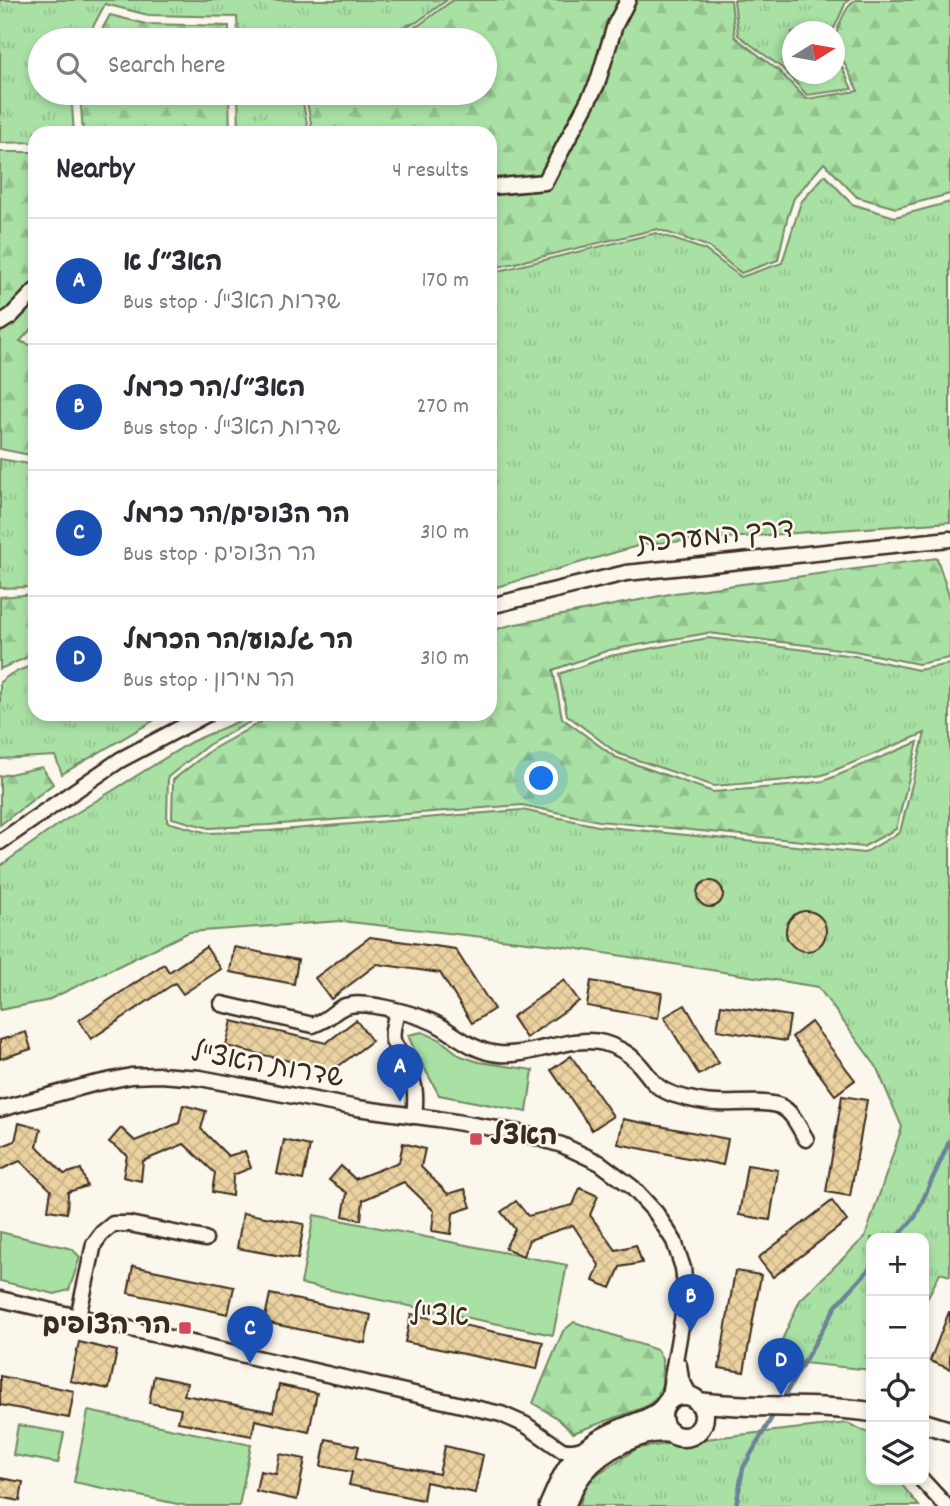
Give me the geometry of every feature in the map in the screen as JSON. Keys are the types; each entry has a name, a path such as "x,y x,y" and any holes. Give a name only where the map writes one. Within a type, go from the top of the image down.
{"street":[{"path":"497,186 545,182 597,84 614,25 628,0"},
{"path":"0,323 28,299"},
{"name":"דרך המערכת","path":"497,604 626,573 950,539"},
{"path":"0,842 120,760 194,721"},
{"name":"שדרות האצ\"ל","path":"222,1004 313,1025 326,1020 348,1005 366,1004 428,1019 461,1041 498,1054 586,1040 603,1043 635,1060 660,1090 713,1103 768,1103 781,1107 791,1114 806,1139"},
{"path":"397,1012 393,1042 414,1084 414,1116"},
{"name":"שדרות האצ\"ל","path":"0,1109 93,1084 131,1076 160,1075 200,1079 357,1108 522,1133 562,1145 600,1163 632,1187 656,1213 674,1241 683,1268 686,1297 679,1346 666,1404"},
{"path":"78,1317 94,1244 113,1224 129,1224 205,1239"},
{"path":"0,1299 501,1414 526,1424 569,1452 587,1447 653,1416 676,1396 720,1405 807,1406 866,1412"},
{"name":"שדרות האצ\"ל","path":"679,1346 679,1370 684,1388 694,1399"},
{"path":"694,1399 704,1414 702,1425"},
{"path":"666,1404 662,1420 671,1433"},
{"path":"565,1506 576,1482 597,1458 617,1447 639,1436 657,1432 689,1436 722,1414 753,1406"},
{"path":"929,1425 950,1431"},
{"path":"556,1446 561,1455 562,1477"},
{"path":"549,1506 569,1465 587,1447"},
{"path":"927,1485 946,1506"}],"green space":[{"path":"0,0 447,0 417,22 400,28 237,28 237,17 148,15 105,4 92,28 28,28 28,105 72,105 73,126 28,126 28,142 0,143"},
{"path":"453,0 731,0 735,37 779,71 782,74 782,84 792,84 806,99 858,91 845,64 845,21 841,21 855,0 950,0 950,194 896,208 857,197 824,163 794,198 778,260 741,273 707,246 657,229 497,267 497,126 312,126 307,105 497,105 497,28 411,28"},
{"path":"734,0 849,0 837,21 782,21 782,68 738,35"},
{"path":"110,15 146,24 229,26 229,28 103,28"},
{"path":"845,74 852,89 807,95 797,84 845,84"},
{"path":"81,105 229,105 230,126 82,126"},
{"path":"238,105 303,105 308,126 239,126"},
{"path":"0,152 28,152 28,332 20,341 28,344 28,455 0,449"},
{"path":"825,175 852,204 895,217 950,202 950,522 644,544 497,587 497,271 656,233 705,250 741,277 782,263 801,202"},
{"path":"0,459 28,464 28,587 0,588"},
{"path":"937,558 950,599 950,658 918,664 855,651 708,633 609,650 553,670 562,718 615,757 713,792 824,781 918,742 896,829 863,847 599,821 522,805 209,828 172,818 173,780 211,750 263,721 497,721 497,629 675,593"},
{"path":"28,595 28,657 0,669 0,597"},
{"path":"708,638 855,656 918,670 950,664 950,1276 940,1273 929,1295 929,1233 866,1233 902,1127 876,1066 818,987 554,945 341,921 189,932 46,1001 0,1010 0,866 62,822 191,742 239,721 251,721 208,745 168,777 167,822 208,833 268,831 522,810 598,826 864,853 900,832 925,733 823,775 714,786 617,753 567,715 559,674 610,656"},
{"path":"28,667 28,721 153,721 62,774 55,756 0,759 0,682"},
{"path":"42,767 53,784 0,825 0,776"},
{"path":"422,1032 439,1039 461,1056 479,1062 533,1070 527,1112 439,1095 408,1035"},
{"path":"314,1215 567,1265 553,1335 301,1284"},
{"path":"0,1232 72,1249 80,1257 69,1290 55,1294 0,1281"},
{"path":"866,1234 866,1369 773,1360 800,1300"},
{"path":"574,1322 657,1350 662,1359 662,1384 657,1398 645,1407 573,1433 557,1418 533,1403 563,1331"},
{"path":"88,1411 251,1445 239,1506 187,1506 74,1482"},
{"path":"847,1423 866,1432 866,1485 902,1485 919,1506 579,1506 588,1480 638,1448"},
{"path":"18,1425 64,1433 58,1463 13,1455"}],"building":[{"path":"710,881 719,885 723,894 719,903 710,907 701,903 697,894 701,885"},
{"path":"806,911 814,912 820,917 825,923 825,939 820,945 814,950 806,951 798,950 792,945 787,939 786,931 787,923 792,917 798,912"},
{"path":"370,937 455,949 494,1009 472,1023 440,973 377,964 331,999 315,978"},
{"path":"206,947 221,969 183,994 175,983 91,1039 79,1020 164,964 169,972"},
{"path":"234,947 298,960 294,984 230,972"},
{"path":"564,980 579,1001 526,1038 512,1017"},
{"path":"591,981 662,993 658,1018 587,1006"},
{"path":"685,1005 719,1063 699,1075 664,1017"},
{"path":"721,1005 790,1016 786,1041 717,1030"},
{"path":"356,1020 372,1041 332,1071 226,1046 232,1021 326,1043"},
{"path":"811,1022 855,1080 835,1095 792,1037"},
{"path":"26,1032 31,1049 0,1059 0,1040"},
{"path":"571,1056 613,1116 592,1130 551,1070"},
{"path":"842,1096 867,1100 850,1196 826,1192"},
{"path":"183,1105 206,1111 201,1129 228,1156 245,1151 251,1168 233,1175 232,1196 212,1192 215,1173 184,1144 143,1161 141,1181 123,1177 127,1155 109,1142 121,1128 135,1141 179,1123"},
{"path":"623,1119 728,1139 723,1165 618,1144"},
{"path":"19,1123 41,1129 37,1146 64,1174 81,1169 87,1186 68,1192 67,1213 48,1210 51,1190 20,1161 0,1170 0,1147 15,1141"},
{"path":"284,1140 310,1146 303,1180 277,1174"},
{"path":"403,1143 425,1149 421,1167 448,1194 465,1189 471,1207 453,1213 451,1234 432,1231 434,1211 404,1182 363,1200 361,1220 343,1216 347,1193 329,1180 341,1166 355,1179 399,1162"},
{"path":"747,1165 778,1170 770,1220 739,1215"},
{"path":"580,1188 598,1196 590,1215 616,1250 636,1245 642,1263 620,1267 611,1288 593,1281 599,1265 573,1225 529,1240 523,1256 505,1248 515,1229 501,1212 516,1201 528,1216 573,1205"},
{"path":"832,1201 847,1221 773,1277 758,1258"},
{"path":"243,1213 304,1224 298,1259 237,1248"},
{"path":"133,1266 234,1287 228,1314 128,1293"},
{"path":"735,1271 761,1275 744,1372 719,1368"},
{"path":"270,1294 371,1315 365,1343 264,1322"},
{"path":"950,1312 950,1369 930,1361"},
{"path":"411,1314 543,1342 537,1369 405,1342"},
{"path":"79,1342 117,1351 109,1389 70,1381"},
{"path":"0,1376 74,1391 69,1418 0,1405"},
{"path":"154,1376 187,1383 184,1395 273,1412 279,1385 317,1393 309,1432 255,1420 252,1436 178,1422 181,1409 149,1403"},
{"path":"326,1439 359,1446 356,1458 439,1474 445,1446 483,1455 475,1493 426,1482 423,1500 349,1485 352,1472 321,1466"},
{"path":"280,1454 305,1459 297,1500 256,1491 260,1471 276,1474"},
{"path":"0,1478 23,1482 20,1501 0,1497"}],"waterway":[{"path":"901,1233 915,1217 950,1140"},
{"path":"781,1402 836,1306 866,1273"},
{"path":"736,1506 743,1468 776,1410"}],"place":[{"name":"האצ״ל א","path":"400,1102"},
{"name":"האצל","path":"476,1139"},
{"name":"הר הצופים","path":"185,1328"},
{"name":"האצ״ל/הר כרמל","path":"691,1332"},
{"name":"הר הצופים/הר כרמל","path":"250,1364"},
{"name":"הר גלבוע/הר הכרמל","path":"781,1396"}],"district":[{"name":"אצ\"ל","path":"439,1319"}]}
